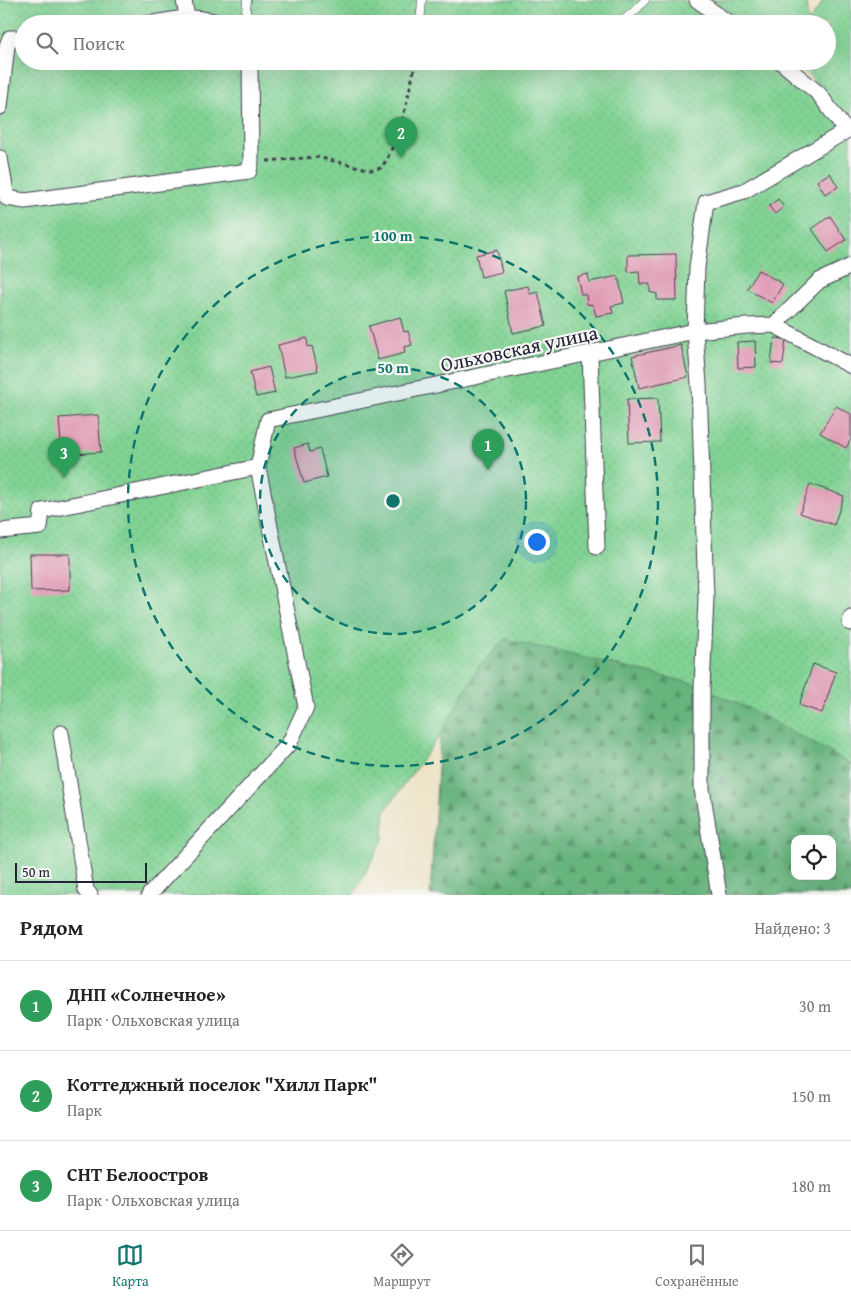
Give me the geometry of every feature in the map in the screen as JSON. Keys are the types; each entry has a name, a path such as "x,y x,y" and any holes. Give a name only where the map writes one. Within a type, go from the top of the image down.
{"street":[{"path":"184,0 187,15"},
{"path":"697,0 718,15"},
{"path":"0,107 7,46 10,38 15,38"},
{"path":"0,158 7,198 25,201 249,170 252,162 250,70"},
{"path":"719,895 702,789 702,688 706,598 700,384 695,331 697,268 706,202 744,191 848,129 819,94 791,70"},
{"path":"851,266 819,282 774,325 851,366"},
{"name":"Ольховская улица","path":"258,467 268,420 695,331 774,325"},
{"path":"590,354 597,547"},
{"path":"0,531 40,527 42,511 258,467 306,707 289,744 149,895"},
{"path":"61,733 86,890 90,895"}],"lane":[{"path":"247,0 247,15"},
{"path":"421,15 422,0"},
{"path":"630,15 645,0"}],"path":[{"path":"252,162 317,158 372,170 381,168 389,158 410,90 414,70"}],"green space":[{"path":"0,0 683,0 702,15 15,15 15,70 779,70 795,81 825,92 803,70 836,70 836,15 814,15 824,0 851,0 851,764 748,708 691,683 505,639 479,666 440,735 385,811 383,840 353,895 0,895"},
{"path":"712,0 806,0 807,15 731,15"},
{"path":"505,639 691,683 748,708 851,764 851,895 430,895 440,735 479,666"}],"building":[{"path":"830,173 838,187 825,194 817,181"},
{"path":"778,199 784,207 775,214 769,206"},
{"path":"830,216 846,240 828,252 812,229"},
{"path":"497,250 502,272 481,277 476,255"},
{"path":"676,254 677,300 657,300 657,294 650,292 650,284 640,284 639,271 628,272 628,255"},
{"path":"758,270 783,284 772,303 747,289"},
{"path":"588,274 589,282 618,276 624,303 611,306 613,313 596,316 593,305 587,304 586,295 581,294 577,277"},
{"path":"528,286 530,294 538,292 546,326 513,333 504,291"},
{"path":"400,317 404,332 408,331 412,345 404,347 405,353 378,360 369,326"},
{"path":"307,338 308,347 312,346 318,371 285,377 278,345"},
{"path":"774,338 786,339 783,364 771,363"},
{"path":"755,341 756,367 738,368 737,342"},
{"path":"681,345 688,377 639,388 632,356"},
{"path":"269,367 275,393 256,397 250,372"},
{"path":"658,398 660,442 629,443 627,399"},
{"path":"836,406 851,414 851,439 846,448 820,433"},
{"path":"98,415 101,452 62,455 59,418"},
{"path":"308,444 310,452 320,449 327,477 304,483 294,448"},
{"path":"810,484 844,496 834,525 800,513"},
{"path":"30,554 70,554 70,590 31,591"},
{"path":"813,664 836,672 822,713 799,705"}],"place":[{"name":"Коттеджный поселок \"Хилл Парк\"","path":"401,158"},
{"name":"ДНП «Солнечное»","path":"488,470"},
{"name":"СНТ Белоостров","path":"64,478"}]}
